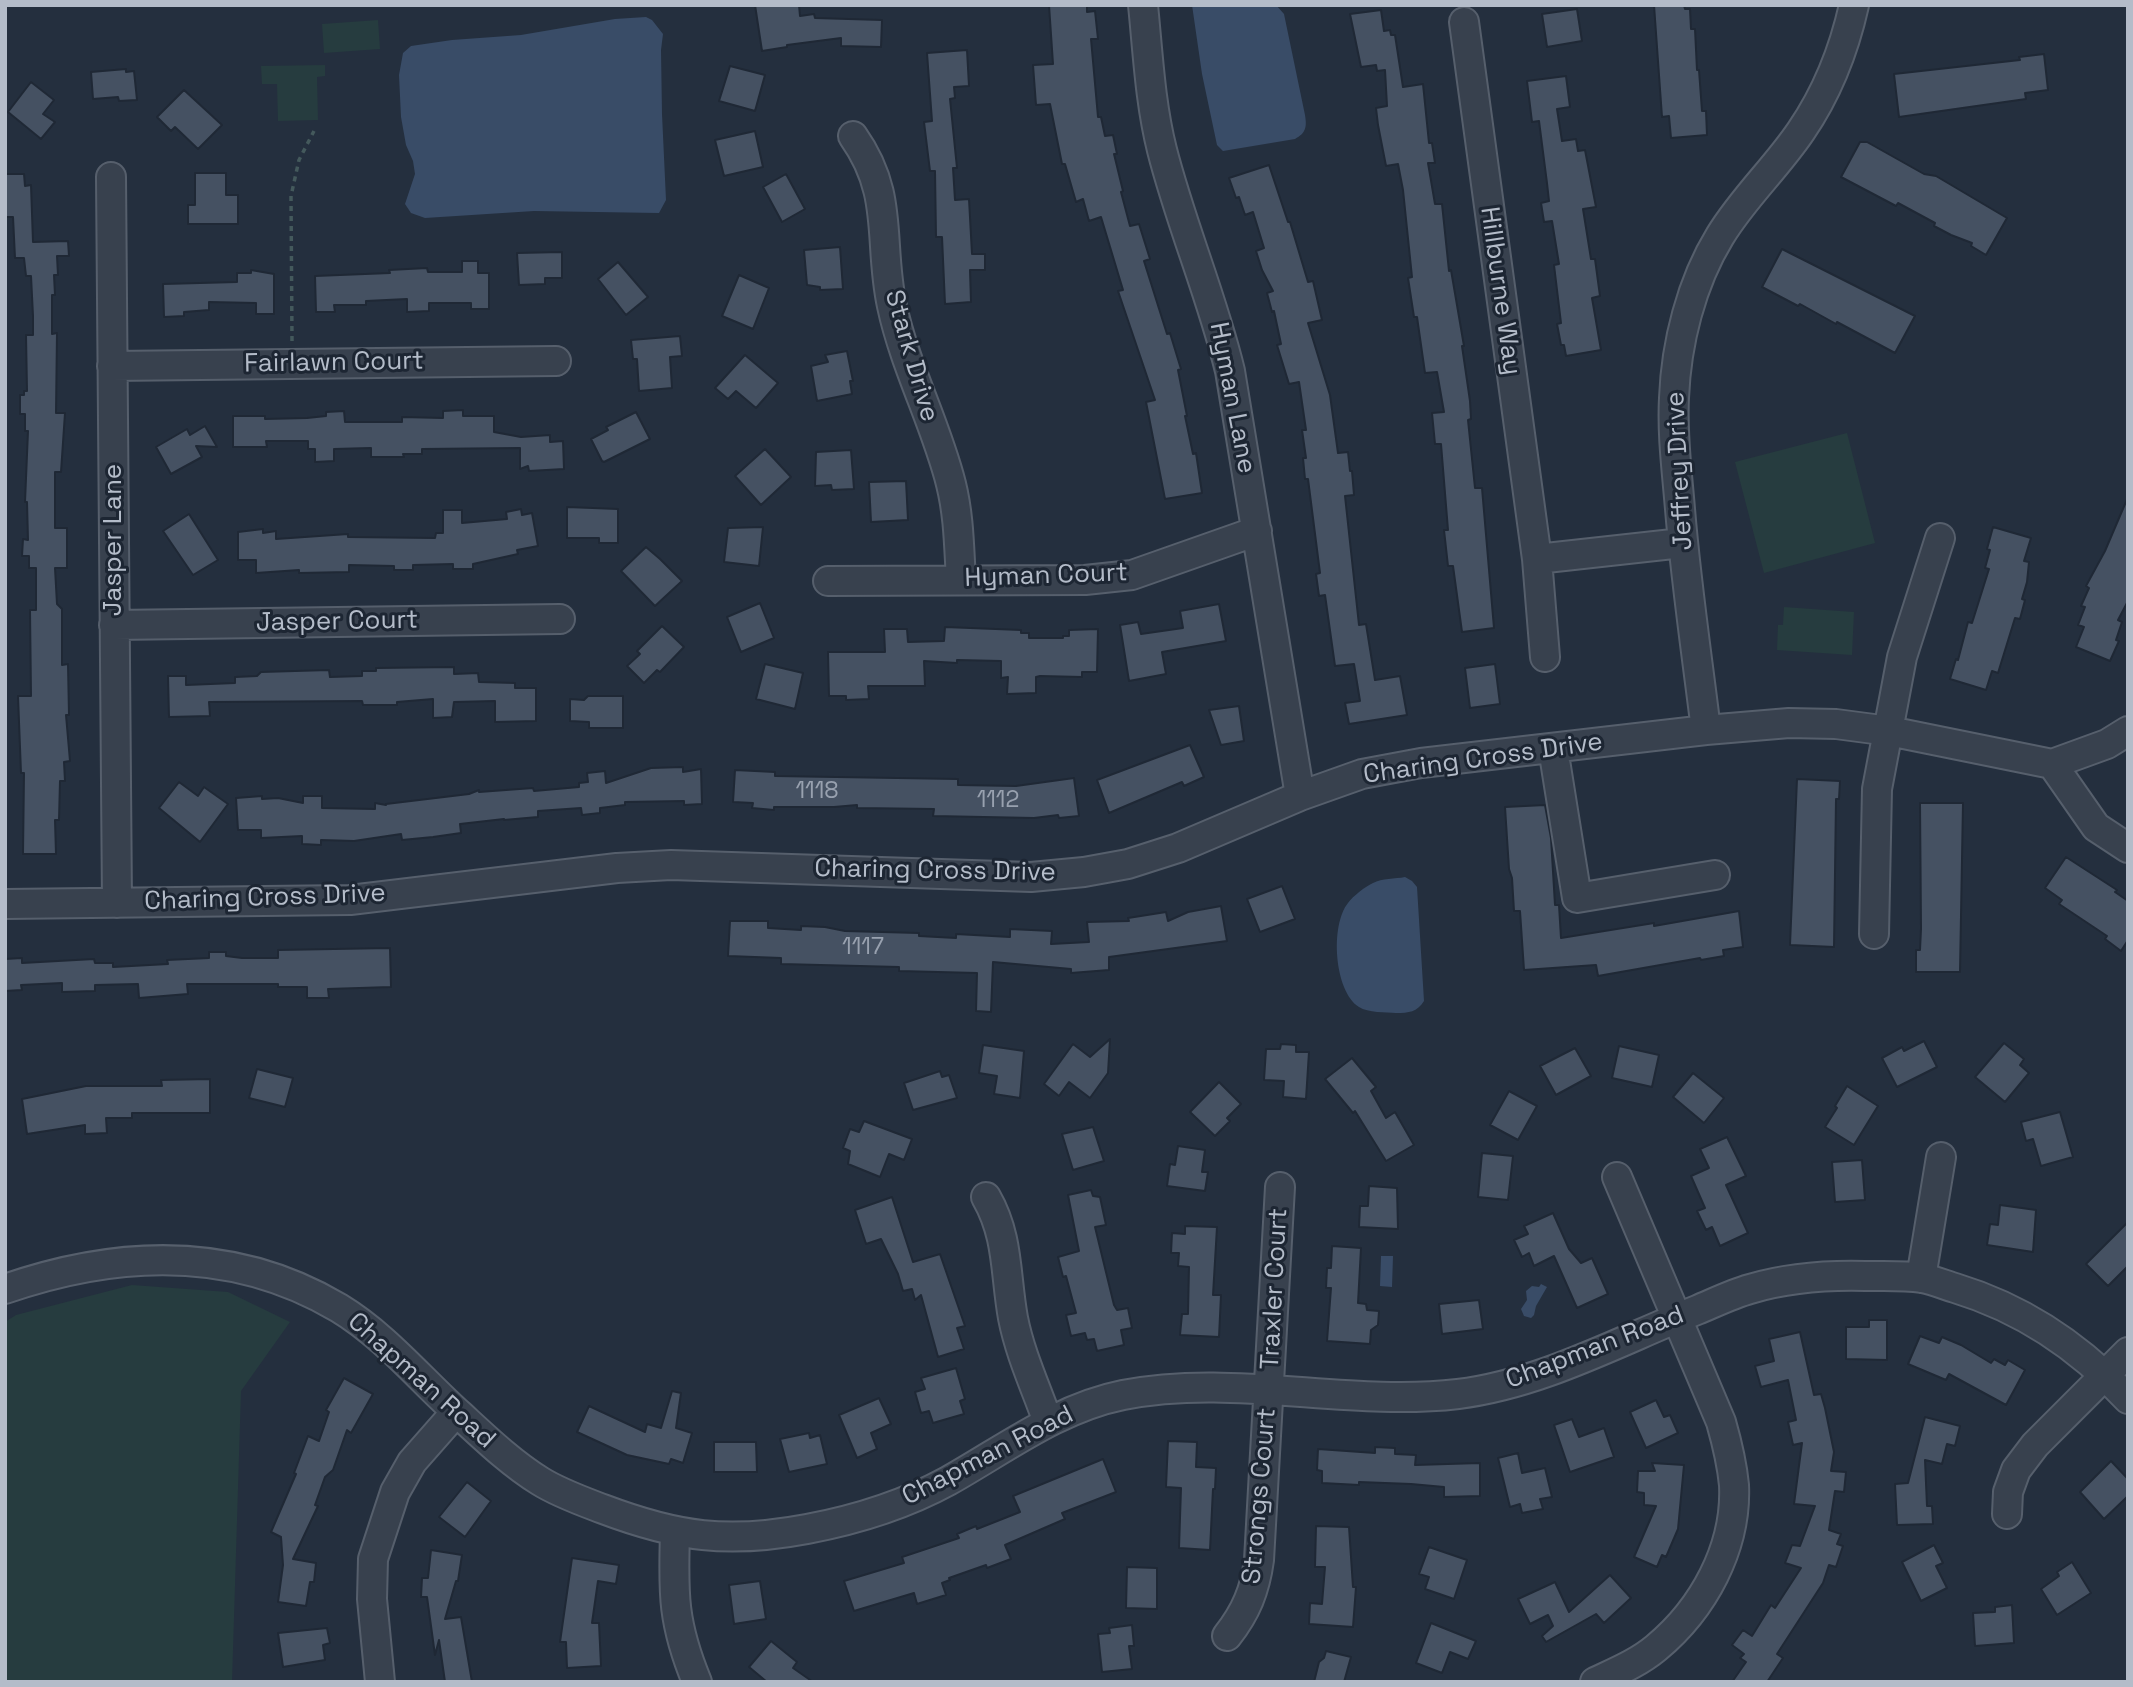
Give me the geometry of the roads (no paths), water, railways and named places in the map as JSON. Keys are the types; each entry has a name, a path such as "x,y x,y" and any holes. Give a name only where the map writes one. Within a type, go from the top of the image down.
{"street":[{"name":"Hyman Lane","path":"1143,5 1154,115 1176,196 1217,320 1236,406 1300,796"},
{"name":"Jeffrey Drive","path":"1706,730 1682,543 1675,443 1674,397 1686,317 1719,237 1800,132 1820,100 1846,39 1854,5"},
{"name":"Hillburne Way","path":"1464,22 1537,559 1545,657"},
{"name":"Stark Drive","path":"853,136 875,174 882,200 891,303 904,349 950,481 958,513 961,580"},
{"name":"Jasper Lane","path":"111,177 117,903"},
{"name":"Fairlawn Court","path":"112,366 556,361"},
{"name":"Hyman Court","path":"828,581 1085,580 1132,575 1257,531"},
{"path":"1874,934 1877,789 1902,657 1940,538"},
{"path":"1537,559 1682,543"},
{"name":"Jasper Court","path":"114,625 560,619"},
{"name":"Charing Cross Drive","path":"5,904 350,900 604,869 671,866 1031,877 1128,864 1178,848 1300,796 1374,772 1421,763 1789,723 1836,724 1889,731 2052,764"},
{"path":"2128,731 2107,744 2052,764 2096,827 2128,848"},
{"path":"1553,748 1577,898 1715,875"},
{"path":"1921,1278 1941,1157"},
{"path":"1595,1682 1630,1666 1654,1649 1678,1628 1699,1601 1713,1577 1727,1543 1734,1486 1730,1454 1721,1422 1617,1177"},
{"name":"Traxler Court","path":"1270,1391 1280,1187"},
{"path":"986,1197 997,1216 1003,1239 1013,1319 1048,1422"},
{"name":"Chapman Road","path":"5,1289 51,1273 144,1259 243,1268 300,1287 343,1311 382,1340 456,1412 507,1457 542,1482 587,1503 641,1523 675,1532 720,1538 776,1535 848,1522 944,1483 1048,1422 1083,1407 1123,1395 1196,1387 1415,1398 1464,1393 1508,1384 1549,1371 1749,1289 1794,1279 1846,1275 1921,1278 1977,1295 2025,1316 2066,1342 2106,1375 2128,1399"},
{"path":"2007,1514 2008,1492 2016,1470 2035,1445 2128,1352"},
{"name":"Strongs Court","path":"1227,1636 1243,1616 1255,1586 1270,1391"},
{"path":"380,1682 373,1599 373,1559 379,1536 395,1492 412,1462 456,1412"},
{"path":"675,1532 673,1587 677,1622 684,1650 697,1682"}],"water":[{"path":"1192,5 1276,5 1284,14 1306,119 1305,129 1299,137 1223,151 1217,145 1202,74"},
{"path":"646,17 652,20 663,34 662,114 666,200 659,213 534,211 425,218 411,213 405,204 415,174 401,117 399,75 403,53 411,46 521,35 615,19"},
{"path":"1405,877 1417,887 1424,1001 1409,1012 1367,1010 1351,999 1340,973 1337,941 1342,913 1353,897 1370,884"},
{"path":"1381,1256 1393,1256 1392,1287 1380,1286"},
{"path":"1541,1284 1547,1287 1534,1315 1531,1318 1524,1316 1521,1309 1527,1300 1526,1291"}]}
